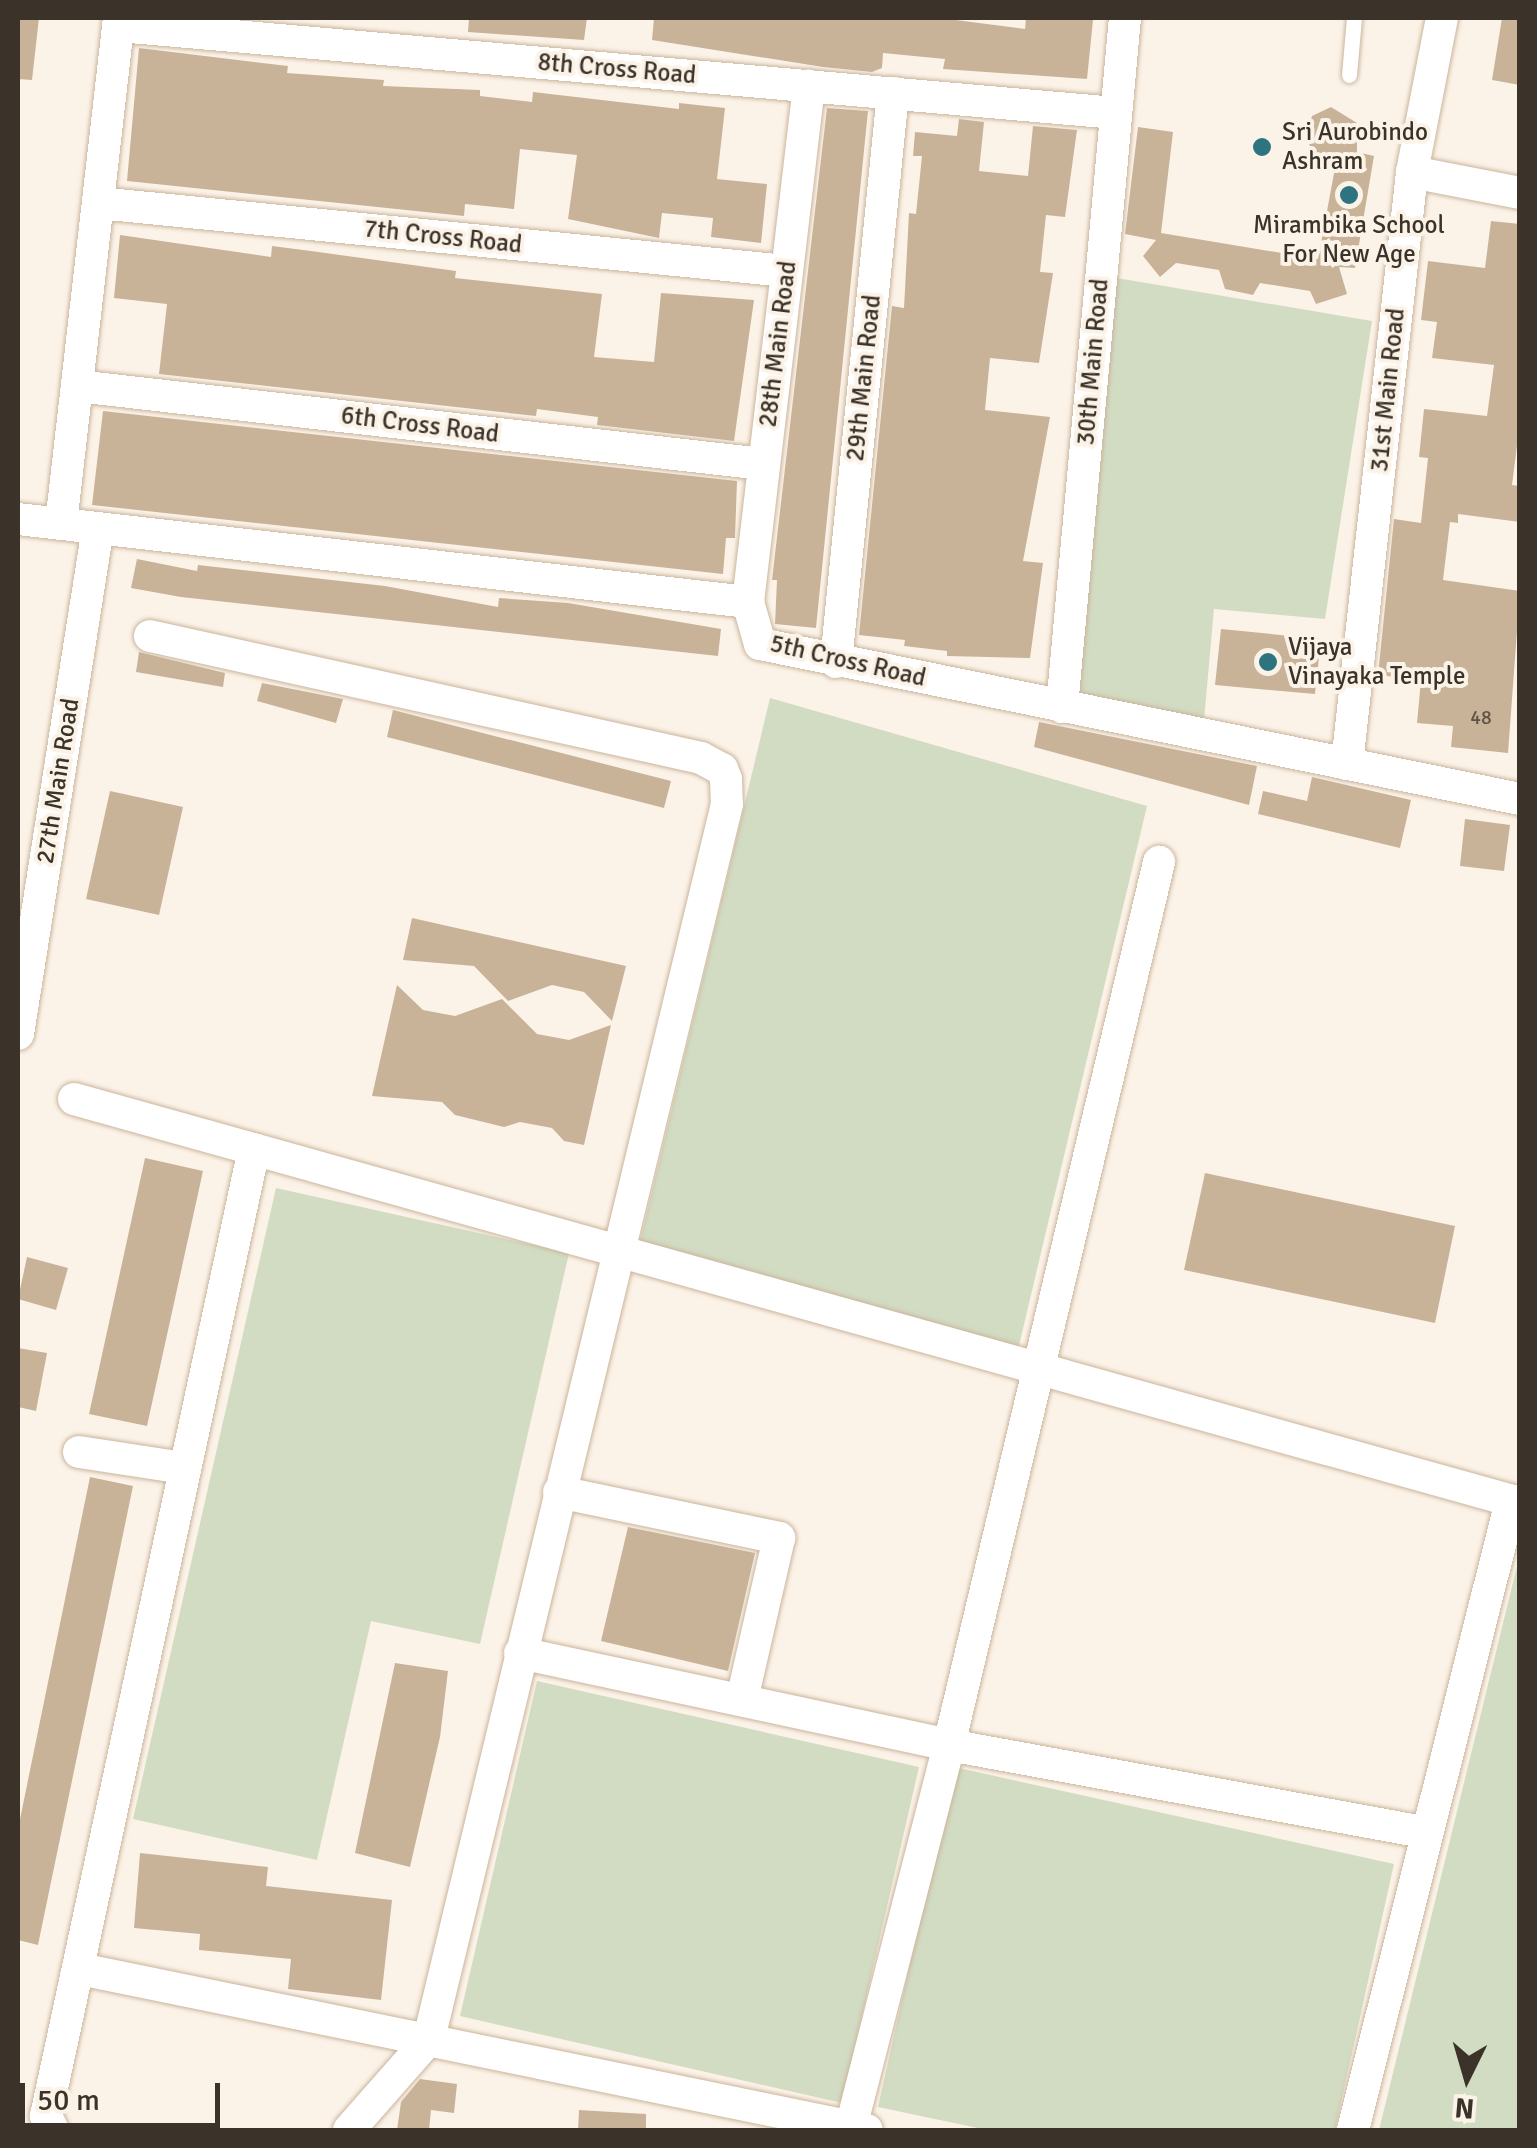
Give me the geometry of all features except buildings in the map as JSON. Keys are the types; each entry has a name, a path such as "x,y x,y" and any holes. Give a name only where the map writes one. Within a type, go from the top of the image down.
{"street":[{"name":"30th Main Road","path":"1062,707 1125,18"},
{"name":"31st Main Road","path":"1346,764 1412,172 1442,18"},
{"name":"8th Cross Road","path":"119,22 1116,113"},
{"path":"61,524 119,22"},
{"name":"28th Main Road","path":"748,602 809,86"},
{"name":"29th Main Road","path":"836,662 893,93"},
{"path":"1412,172 1520,193"},
{"name":"7th Cross Road","path":"98,203 788,271"},
{"name":"6th Cross Road","path":"78,386 763,464"},
{"name":"5th Cross Road","path":"18,519 748,602 760,644 1520,799"},
{"name":"27th Main Road","path":"18,1034 98,528"},
{"path":"150,636 701,758 722,769 727,804 616,1251 429,2039 349,2130"},
{"path":"80,1969 859,2129 1035,1368 1159,862"},
{"path":"74,1099 1515,1502 1352,2130"},
{"path":"52,2130 46,2116 254,1149"},
{"path":"79,1452 184,1468"},
{"path":"559,1492 779,1538 742,1700"},
{"path":"520,1653 950,1745 1427,1833"}],"lane":[{"path":"1349,75 1354,18"}],"green space":[{"path":"1111,277 1372,321 1325,619 1214,609 1204,720 1072,693"},
{"path":"770,698 1147,806 1017,1354 638,1250"},
{"path":"276,1188 569,1253 480,1644 371,1621 317,1860 133,1819"},
{"path":"1519,1558 1519,2130 1379,2130"},
{"path":"537,1681 919,1767 842,2103 460,2016"},
{"path":"954,1767 1394,1864 1335,2130 987,2130 878,2107"}],"place":[{"name":"Sri Aurobindo Ashram","path":"1262,147"},
{"name":"Mirambika School For New Age","path":"1349,195"},
{"name":"Vijaya Vinayaka Temple","path":"1268,662"}]}
